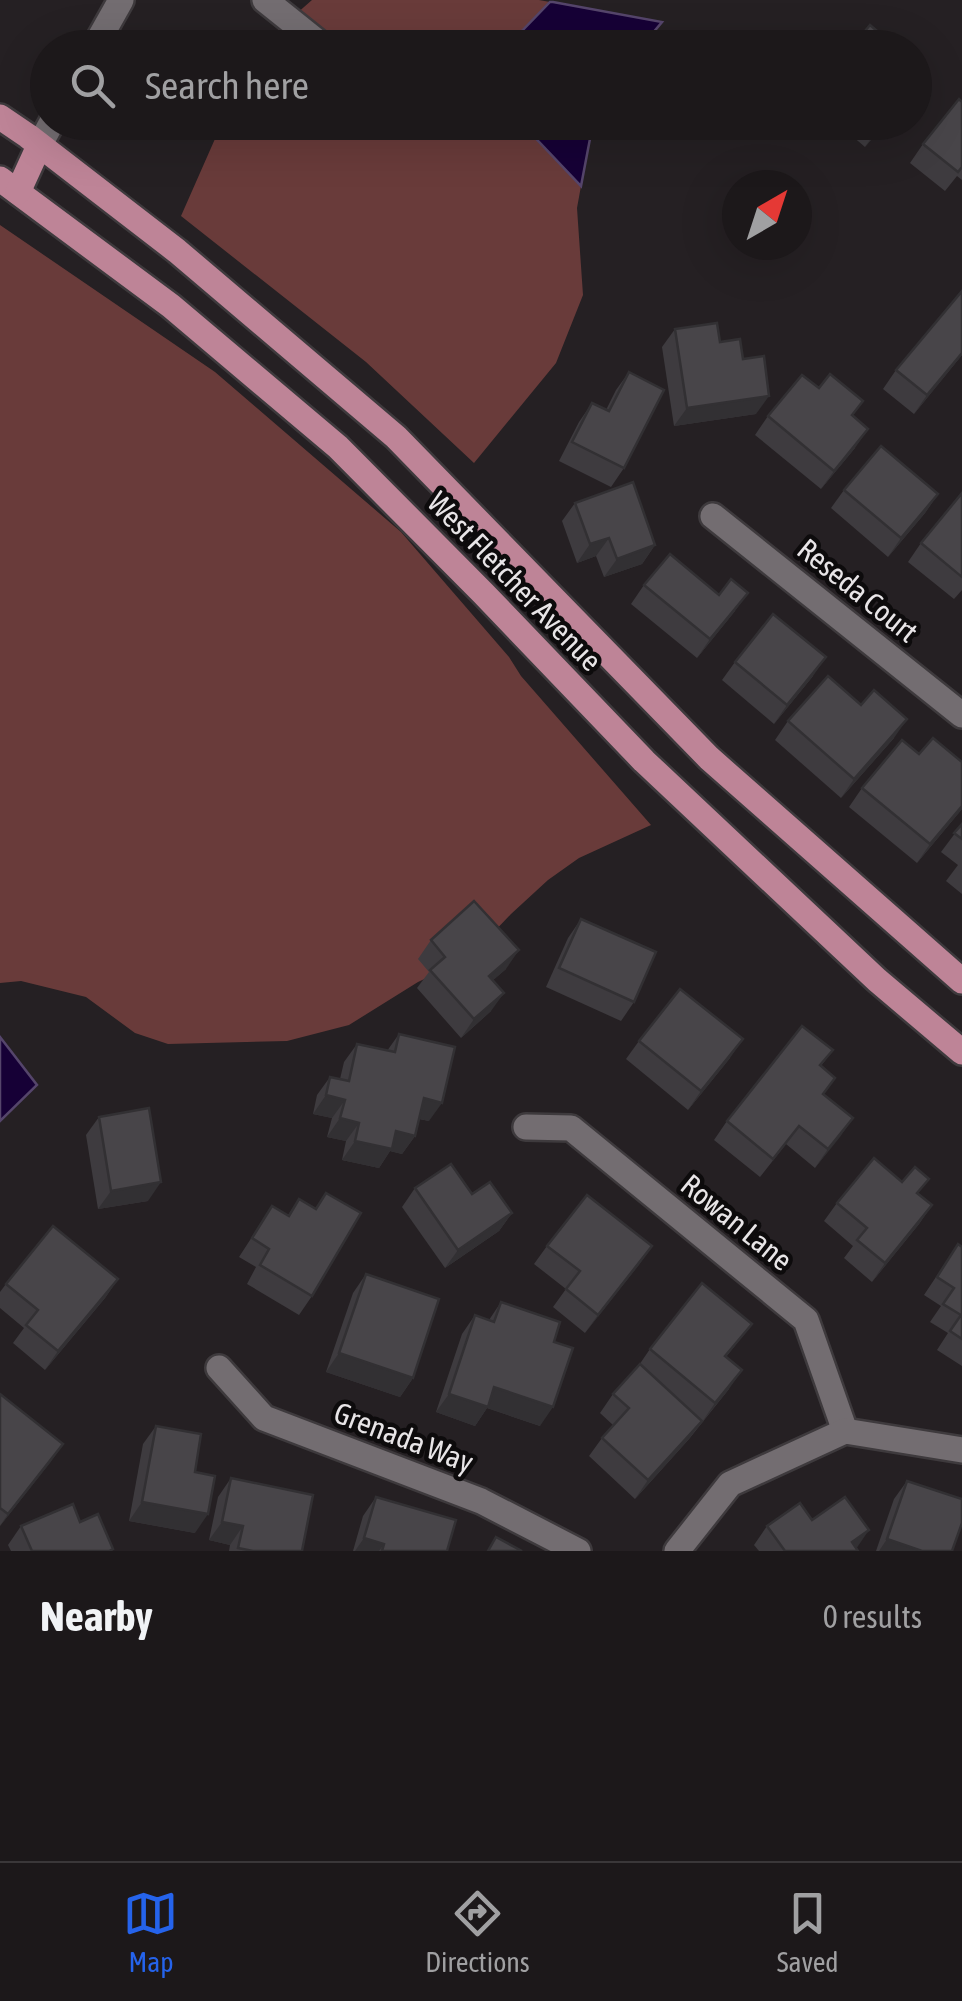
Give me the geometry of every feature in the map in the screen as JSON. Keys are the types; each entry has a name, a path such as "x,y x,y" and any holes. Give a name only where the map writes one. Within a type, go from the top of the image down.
{"main road":[{"name":"West Fletcher Avenue","path":"0,118 30,138"},
{"name":"West Fletcher Avenue","path":"32,140 177,251 396,437 709,758 962,981"},
{"path":"9,185 39,146"},
{"name":"West Fletcher Avenue","path":"9,185 172,306 338,447 644,761 876,980 962,1052"}],"street":[{"path":"104,30 121,0"},
{"path":"265,0 302,30"},
{"path":"39,146 42,140"},
{"name":"Reseda Court","path":"713,516 962,715"},
{"name":"Rowan Lane","path":"526,1127 571,1128 806,1320 845,1431"},
{"name":"Grenada Way","path":"220,1368 264,1418 481,1501 578,1551"},
{"path":"677,1551 730,1484 845,1431 962,1450"}],"shaded area":[{"path":"312,0 550,2 523,30 278,30"},
{"path":"550,2 662,22 655,30 523,30"},
{"path":"215,140 537,140 581,186 577,208 583,295 556,363 474,463 366,362 181,216"},
{"path":"537,140 590,140 581,186"},
{"path":"0,225 215,372 401,532 651,825 579,858 548,880 469,958 418,982 349,1025 287,1041 168,1044 135,1033 86,997 21,981 0,983"},
{"path":"0,1037 37,1085 0,1121"}],"building":[{"path":"959,99 962,167 958,172 923,144 932,140 932,133"},
{"path":"962,291 962,353 927,395 896,370"},
{"path":"717,323 720,342 740,339 743,359 764,356 769,396 687,408 675,329"},
{"path":"629,372 664,390 624,468 572,442 592,403 609,411"},
{"path":"830,374 863,401 852,415 868,429 834,471 768,416 802,375 819,388"},
{"path":"881,446 938,494 901,538 844,490"},
{"path":"633,482 655,545 617,559 609,538 590,544 575,503"},
{"path":"962,493 962,577 921,543"},
{"path":"670,554 719,595 731,579 748,593 710,639 644,585"},
{"path":"773,614 826,657 787,705 735,662"},
{"path":"828,676 861,705 874,690 907,719 854,779 788,721"},
{"path":"933,738 962,762 962,806 930,844 862,788 902,740 919,754"},
{"path":"474,901 519,950 489,976 504,993 474,1019 430,970 445,957 431,940"},
{"path":"581,919 656,952 634,1002 559,968"},
{"path":"680,989 743,1039 701,1091 639,1041"},
{"path":"802,1026 833,1050 820,1065 835,1078 823,1094 853,1118 828,1149 799,1126 773,1159 727,1121"},
{"path":"399,1034 455,1047 442,1103 424,1098 415,1136 396,1131 392,1149 355,1141 359,1123 340,1118 345,1100 326,1095 330,1077 349,1081 357,1044 395,1052"},
{"path":"149,1108 161,1182 111,1191 99,1117"},
{"path":"874,1158 902,1182 915,1167 929,1179 917,1193 932,1205 885,1263 857,1240 867,1228 837,1203"},
{"path":"451,1164 472,1194 490,1182 512,1213 458,1250 415,1188"},
{"path":"326,1193 361,1213 312,1296 260,1265 269,1249 252,1238 272,1206 289,1216 299,1199 316,1209"},
{"path":"587,1195 652,1246 598,1315 566,1289 580,1271 547,1246"},
{"path":"53,1226 118,1279 58,1351 26,1325 38,1310 6,1284"},
{"path":"958,1244 962,1247 962,1339 950,1331 961,1315 943,1304 954,1288 937,1277"},
{"path":"366,1274 439,1299 413,1378 339,1353"},
{"path":"702,1283 752,1324 725,1356 742,1370 715,1403 650,1349"},
{"path":"501,1302 560,1322 554,1342 573,1348 553,1407 494,1387 488,1407 449,1394 475,1315 494,1322"},
{"path":"640,1364 702,1421 648,1480 602,1438 629,1408 613,1394"},
{"path":"0,1394 63,1444 8,1514 0,1508"},
{"path":"156,1426 201,1434 195,1472 215,1476 208,1514 142,1502"},
{"path":"231,1478 313,1495 302,1551 238,1548 243,1526 222,1522"},
{"path":"907,1481 962,1499 962,1523 952,1551 922,1551 887,1539"},
{"path":"376,1497 456,1520 447,1551 382,1551 384,1544 364,1538"},
{"path":"845,1497 869,1530 852,1542 858,1551 785,1551 767,1526 800,1503 812,1520"},
{"path":"73,1504 80,1522 98,1514 113,1549 32,1551 21,1526"},
{"path":"496,1537 522,1551 488,1551"}]}
